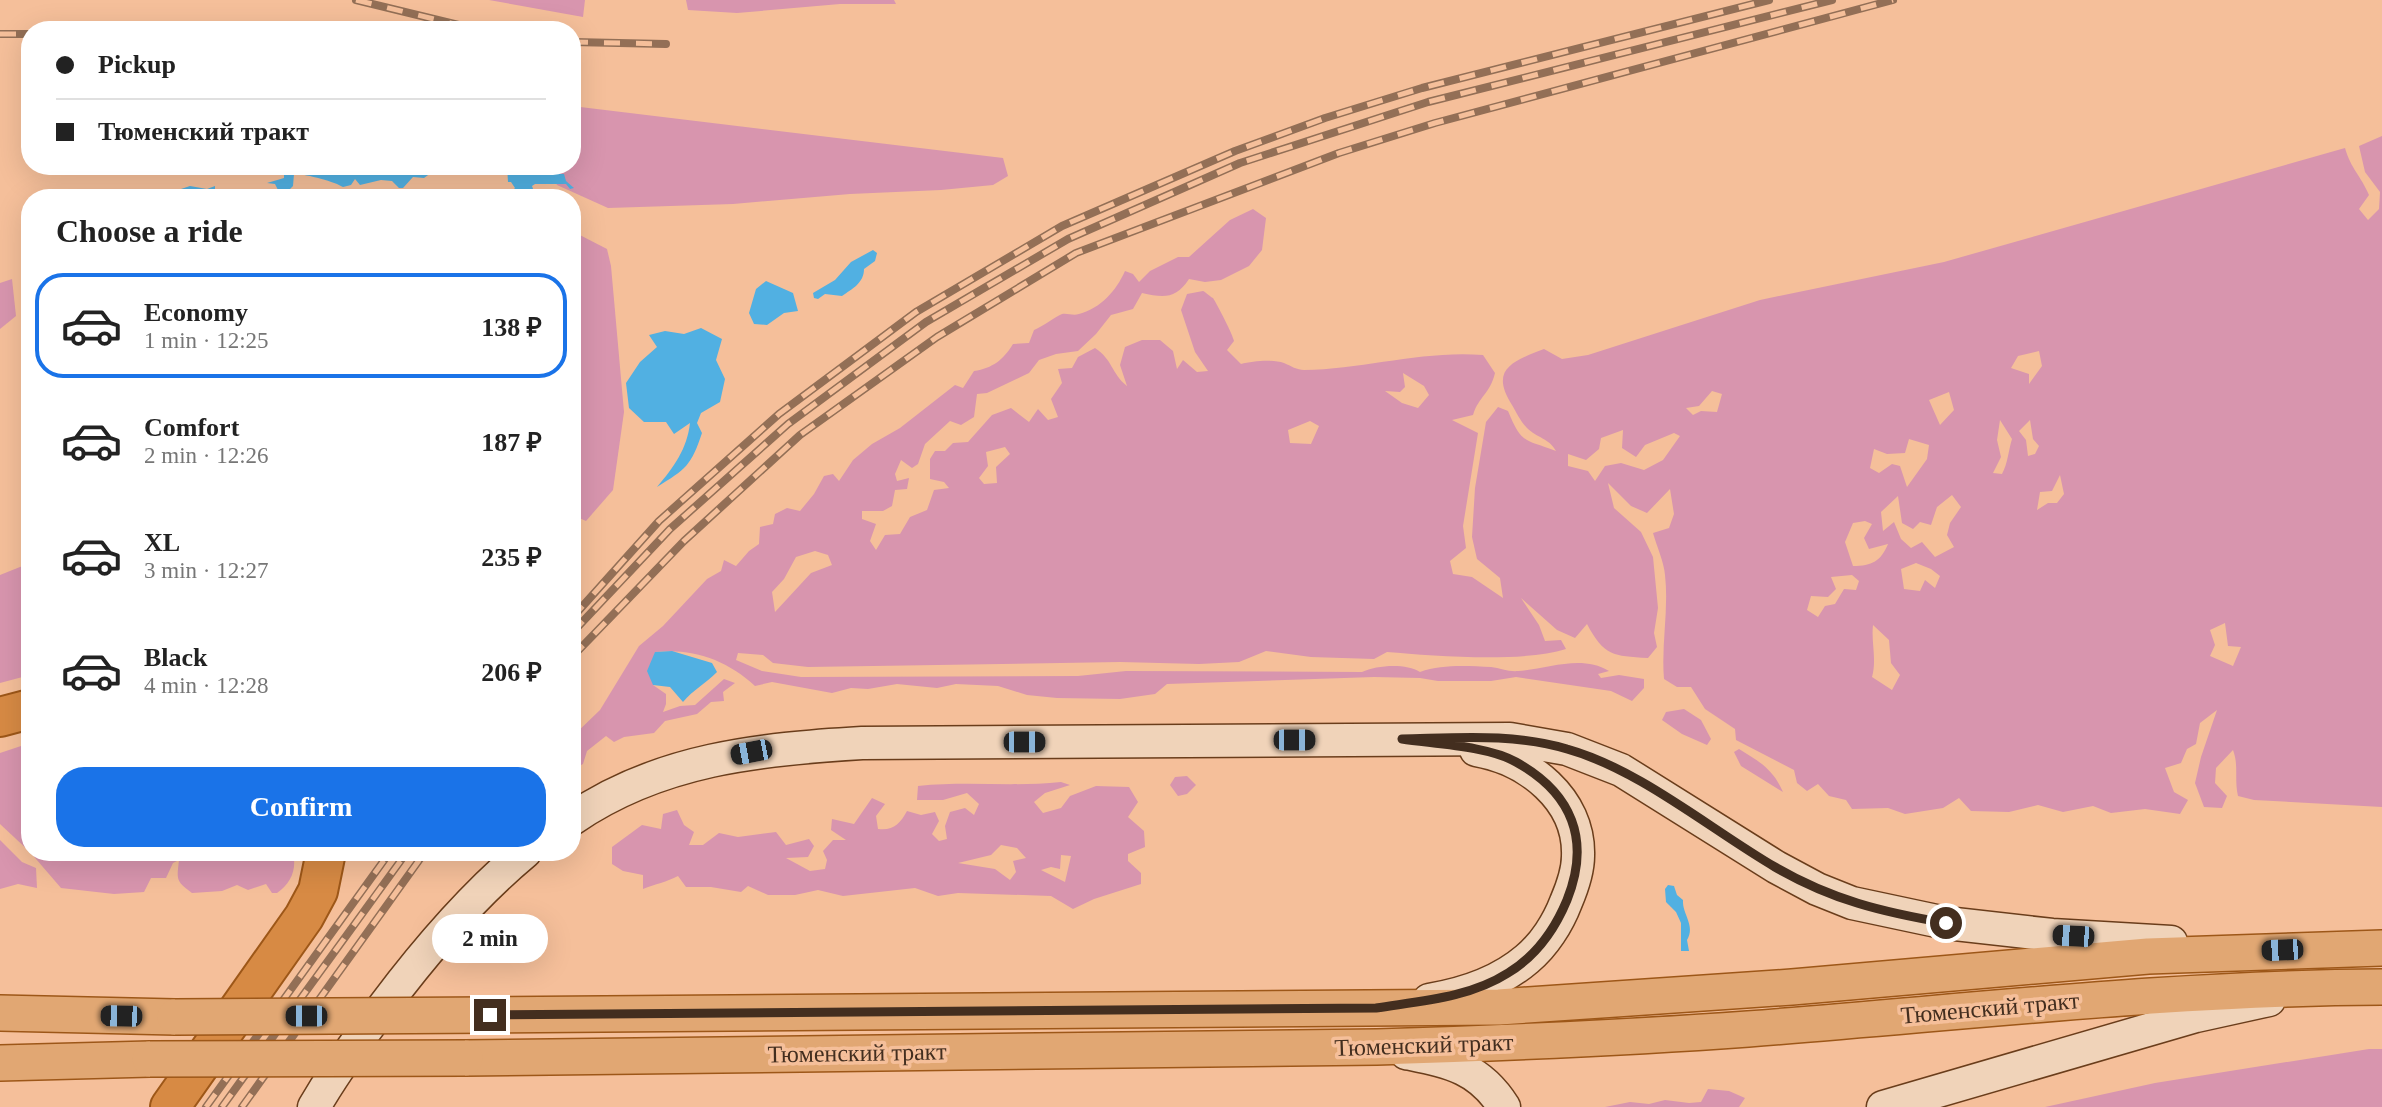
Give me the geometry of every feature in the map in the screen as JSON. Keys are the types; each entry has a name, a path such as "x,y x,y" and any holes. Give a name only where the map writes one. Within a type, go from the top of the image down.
{"highway":[{"path":"0,717 21,711"},
{"path":"170,1107 304,917 318,891 324,861"}],"main road":[{"path":"1376,1008 1479,988 1529,958 1561,915 1572,887 1578,859 1572,820 1561,799 1546,781 1515,761 1492,753 1402,739"},
{"path":"581,814 622,791 706,761 792,747 862,743 1510,739 1544,743 1595,758 1621,770 1776,867 1817,889 1852,903 1893,914 2052,935 2309,949"},
{"path":"314,1107 347,1055 430,945 514,861"},
{"name":"Тюменский тракт","path":"0,1013 175,1017 1499,1007 1663,998 2148,956 2382,948"},
{"path":"1882,1107 2196,1016 2340,987"},
{"name":"Тюменский тракт","path":"0,1063 150,1059 1377,1047 1586,1039 1748,1029 2128,996 2382,987"},
{"path":"1377,1047 1444,1061 1465,1069 1485,1082 1504,1107"}],"shaded area":[{"path":"489,0 585,0 583,17"},
{"path":"686,0 894,0 896,4 840,4 737,13 688,10"},
{"path":"581,107 1003,158 1008,176 993,185 941,190 850,194 733,204 608,208 581,196 581,189 566,189 557,185 552,175 581,175"},
{"path":"2382,136 2382,807 2254,800 2238,796 2233,750 2216,768 2215,783 2227,796 2222,808 2204,807 2195,783 2217,710 2200,723 2196,744 2187,749 2181,763 2165,768 2174,792 2188,800 2180,814 2145,809 2111,813 2093,806 2063,812 2038,805 2009,812 1971,811 1959,798 1943,808 1905,814 1888,808 1852,809 1846,800 1829,796 1818,784 1807,791 1797,783 1794,770 1736,740 1735,729 1705,709 1691,687 1677,687 1664,679 1665,575 1653,533 1669,528 1674,514 1670,489 1647,513 1631,506 1608,483 1614,508 1641,532 1653,557 1658,608 1654,633 1657,647 1648,658 1611,652 1599,643 1587,624 1575,638 1557,630 1521,598 1539,625 1545,641 1561,640 1566,649 1503,657 1387,652 1374,659 1311,657 1266,651 1239,662 1199,664 1120,662 808,667 773,663 763,655 738,653 736,660 762,671 801,677 1078,676 1126,671 1362,672 1391,666 1407,667 1420,672 1464,666 1515,671 1576,663 1598,666 1609,671 1598,674 1601,678 1619,675 1644,679 1644,688 1632,701 1611,691 1516,677 1491,681 1374,677 1167,684 1155,694 1120,699 1057,698 1027,695 998,686 956,684 937,688 897,684 868,689 851,688 832,693 772,682 755,686 733,669 709,658 669,651 655,652 653,685 666,694 663,712 680,706 695,705 724,679 735,683 723,692 724,701 711,702 697,714 665,721 654,733 624,737 614,742 606,736 587,751 581,765 581,728 600,710 639,646 663,626 707,579 721,571 724,560 736,566 759,544 760,527 773,524 775,514 787,508 800,511 824,476 833,474 839,481 853,460 872,444 900,428 955,385 963,388 974,371 997,362 1013,344 1029,343 1034,330 1062,314 1079,314 1101,303 1112,292 1125,271 1133,274 1139,282 1150,271 1178,257 1189,257 1230,220 1253,209 1266,218 1262,250 1249,266 1221,280 1205,282 1189,279 1174,294 1157,296 1142,293 1133,309 1111,315 1078,351 1039,360 1029,373 987,393 977,394 974,417 961,425 950,421 925,444 918,464 912,468 901,460 895,474 897,481 909,478 907,489 895,490 892,506 883,511 862,511 862,519 876,524 870,541 876,550 885,535 900,534 910,517 927,510 934,490 949,488 944,482 930,479 930,459 935,451 945,451 953,443 968,442 992,415 1011,408 1029,422 1038,409 1048,420 1058,417 1051,399 1062,383 1058,369 1072,368 1078,357 1095,348 1127,386 1120,365 1125,347 1142,340 1160,340 1173,351 1177,369 1183,360 1197,372 1208,371 1195,352 1181,310 1187,294 1203,291 1213,298 1231,333 1234,341 1227,350 1241,364 1274,361 1304,370 1439,355 1483,355 1495,373 1490,386 1473,415 1452,420 1478,433 1463,526 1466,548 1450,561 1453,574 1472,577 1503,598 1500,578 1477,559 1472,537 1475,488 1486,422 1498,407 1508,411 1521,435 1531,442 1556,451 1550,443 1525,426 1506,393 1504,375 1514,362 1544,349 1562,359 1588,355 1760,300 1944,262 2345,148 2369,195 2359,209 2368,220 2379,209 2380,192 2365,172 2359,146","holes":["2039,351 2042,366 2029,384 2029,374 2011,368 2018,356","1403,373 1424,386 1429,395 1418,408 1402,403 1385,391 1400,392 1405,387","1712,391 1722,394 1717,412 1701,411 1693,415 1686,408 1699,406","1949,392 1954,410 1940,425 1929,400","2000,420 2012,439 2002,474 1993,473 2001,457 1997,440","2030,420 2033,439 2039,446 2035,454 2028,456 2026,440 2019,431","1310,421 1319,426 1311,444 1290,443 1288,430","1623,430 1622,448 1636,457 1645,445 1674,433 1680,436 1663,460 1644,470 1621,463 1605,466 1595,481 1588,471 1568,466 1568,454 1586,460 1599,449 1601,438","1909,439 1929,445 1927,459 1907,487 1900,466 1892,464 1879,473 1870,468 1874,449 1887,454 1905,453","1005,447 1010,454 996,467 997,483 984,484 979,478 988,466 986,452","2060,475 2064,494 2057,503 2048,503 2037,510 2040,492 2052,491","1952,495 1961,507 1950,523 1947,535 1954,547 1935,557 1922,542 1911,548 1901,539 1894,522 1883,531 1881,512 1898,496 1902,523 1913,529 1920,522 1931,525 1937,507","1865,521 1872,524 1864,538 1869,549 1888,544 1875,561 1853,566 1845,542 1853,523","815,551 828,555 832,565 811,573 775,612 772,592 784,579 796,557","1916,563 1940,576 1935,588 1925,580 1920,591 1904,589 1901,569","1852,575 1859,581 1856,590 1844,589 1835,604 1825,606 1818,617 1807,610 1811,596 1828,597 1836,589 1831,577","2225,623 2228,646 2241,647 2233,666 2210,656 2215,645 2210,630","1873,625 1889,640 1891,663 1900,675 1892,690 1872,677"]},
{"path":"581,236 607,249 611,266 624,412 613,490 586,521 581,519"},
{"path":"12,279 16,316 0,329 0,283"},
{"path":"21,567 21,677 0,683 0,575"},
{"path":"1684,709 1701,720 1711,739 1707,745 1682,734 1662,720 1666,712"},
{"path":"21,746 21,844 0,824 0,753"},
{"path":"1739,749 1760,762 1783,792 1741,766 1734,752"},
{"path":"1187,776 1196,785 1187,794 1178,796 1170,785 1175,777"},
{"path":"1061,782 1070,785 1045,793 1034,802 1043,813 1061,808 1070,796 1096,786 1129,787 1138,802 1128,817 1144,831 1145,847 1128,854 1128,861 1141,873 1141,884 1094,899 1073,909 1051,896 958,893 938,896 915,888 843,896 818,890 795,895 768,895 748,886 741,892 711,887 686,887 678,876 643,889 643,875 623,871 612,864 612,847 642,825 661,829 663,814 677,810 684,825 694,832 689,845 703,845 719,833 738,837 776,832 786,845 809,839 814,846 808,857 786,858 810,871 825,869 827,860 823,851 833,840 846,840 831,830 832,819 854,824 872,798 885,804 876,816 878,829 896,826 907,811 921,815 935,812 939,821 932,834 939,841 947,839 945,826 950,812 965,808 974,815 979,804 967,793 943,800 917,800 918,786","holes":["1001,845 1017,848 1026,858 1013,861 1016,872 1010,880 995,869 958,863 991,855","1061,855 1071,856 1065,882 1041,870 1051,867 1060,869"]},
{"path":"0,840 22,862 36,868 37,888 18,884 0,889"},
{"path":"38,861 177,861 173,863 166,878 151,878 144,892 114,894 61,888"},
{"path":"179,861 294,861 294,865 286,885 277,893 272,893 266,884 248,890 237,885 222,891 192,893 178,879"},
{"path":"2382,1049 2382,1107 2045,1107 2155,1083"},
{"path":"1708,1089 1729,1091 1745,1098 1739,1107 1605,1107 1630,1102 1649,1104 1665,1100 1701,1102"}],"water":[{"path":"284,175 294,175 290,189 278,189 275,184 267,183 284,178"},
{"path":"304,175 428,175 424,178 413,177 403,188 399,188 392,181 381,180 360,185 355,179 351,185 343,187"},
{"path":"508,175 564,175 566,181 574,188 570,189 566,184 535,184 533,189 514,189 511,182 508,182"},
{"path":"190,186 207,189 181,189"},
{"path":"873,250 877,253 875,261 864,269 860,282 853,288 842,296 825,294 818,299 814,298 813,293 835,280 851,262"},
{"path":"766,281 793,293 798,311 784,313 767,325 754,324 749,313 756,289"},
{"path":"701,328 722,339 716,360 725,379 720,402 701,413 697,423 702,433 691,460 681,471 657,487 679,457 690,423 674,434 666,422 644,422 629,408 626,383 640,362 657,347 649,335 665,331 684,334"},
{"path":"672,651 712,663 717,672 683,702 670,687 653,685 647,671 655,652"},
{"path":"1668,885 1674,886 1677,895 1683,900 1690,930 1687,940 1689,951 1681,951 1681,923 1676,912 1666,902 1665,889"}],"railway":[{"path":"356,0 442,21"},
{"path":"581,608 659,521 779,414 916,312 1062,226 1235,151 1325,118 1422,88 1769,0"},
{"path":"581,623 670,529 788,424 926,322 1068,239 1240,163 1428,102 1832,0"},
{"path":"581,648 684,541 800,435 937,337 1076,253 1339,153 1435,123 1893,0"},
{"path":"0,34 21,34"},
{"path":"581,42 666,44"},
{"path":"206,1107 384,861"},
{"path":"222,1107 400,861"},
{"path":"242,1107 419,861"}],"route":[{"path":"490,1015 1376,1008 1440,998 1479,988 1529,958 1561,915 1572,887 1578,859 1572,820 1561,799 1546,781 1515,761 1492,753 1402,739 1510,739 1544,743 1581,753 1621,770 1776,867 1817,889 1852,903 1893,914 1946,923"}]}
